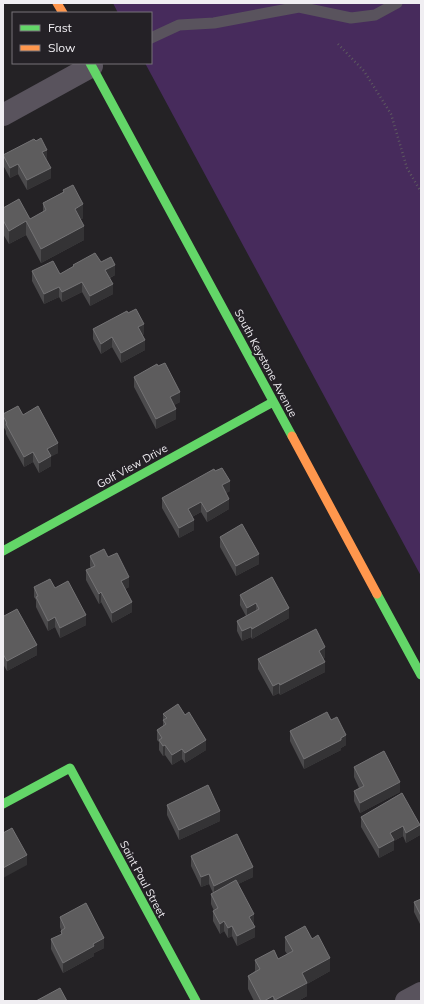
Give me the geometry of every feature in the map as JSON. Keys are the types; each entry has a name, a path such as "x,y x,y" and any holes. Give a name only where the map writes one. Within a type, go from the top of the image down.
{"main road":[{"path":"57,3 62,12"},
{"name":"South Keystone Avenue","path":"93,64 273,402 421,675"},
{"name":"Golf View Drive","path":"3,551 273,402"},
{"name":"Saint Paul Street","path":"3,804 70,768 196,1001"}],"street":[{"path":"3,115 93,64"},
{"path":"406,1001 421,993"}],"lane":[{"path":"152,38 179,25 214,23 302,5 351,18 375,15 397,3"}],"path":[{"path":"338,44 364,71 391,114 407,168 421,192"}],"shaded area":[{"path":"113,3 421,3 421,576 146,64 152,64 152,12 118,12"}],"building":[{"path":"41,138 47,150 42,152 51,168 27,180 18,164 10,168 3,155 34,139 36,141"},
{"path":"73,185 83,204 75,209 84,226 41,249 26,221 9,231 3,220 3,208 19,199 30,219 46,210 43,203 64,192 63,190"},
{"path":"95,253 101,262 111,257 115,265 105,270 113,284 90,296 82,282 62,292 59,287 44,294 32,271 53,261 60,274"},
{"path":"136,309 144,324 138,327 145,340 121,353 112,337 101,344 93,329 127,311 128,313"},
{"path":"165,363 180,392 170,397 176,409 156,419 134,377 157,364 158,366"},
{"path":"18,406 23,415 38,406 58,443 47,449 51,456 39,463 33,452 24,457 3,416 3,414"},
{"path":"222,468 230,481 222,485 229,499 207,512 201,502 188,509 194,520 179,528 162,498 214,469 215,471"},
{"path":"242,524 259,554 236,566 220,537"},
{"path":"104,549 108,557 117,553 129,577 121,581 132,602 112,613 101,592 99,594 86,570 95,566 90,556"},
{"path":"272,577 289,608 252,629 251,627 242,631 237,621 259,609 256,603 247,608 240,595"},
{"path":"50,579 55,588 68,581 86,615 60,628 55,617 48,621 36,597 38,596 34,587"},
{"path":"17,609 37,645 7,661 3,654 3,615 4,616"},
{"path":"316,629 325,647 319,651 325,662 280,685 279,683 273,686 258,659"},
{"path":"178,704 185,715 189,712 206,740 185,753 182,749 172,755 165,745 163,746 159,740 162,738 157,730 166,724 163,720 167,718 163,714"},
{"path":"327,712 331,720 337,717 346,735 341,738 341,740 304,759 290,731"},
{"path":"384,751 400,782 360,803 354,791 364,786 354,767"},
{"path":"208,785 220,811 179,830 167,805"},
{"path":"402,793 420,825 406,833 403,826 390,833 394,840 379,848 361,817"},
{"path":"12,828 27,855 3,868 3,833"},
{"path":"237,834 253,867 214,886 209,874 201,877 191,856"},
{"path":"236,880 254,914 249,917 255,927 237,936 232,926 228,928 224,921 220,924 213,911 218,908 211,894"},
{"path":"421,899 421,916 414,902"},
{"path":"86,903 104,938 93,944 94,946 63,963 51,939 62,934 61,931 65,928 60,917"},
{"path":"305,926 312,939 318,935 330,958 302,973 307,983 275,1000 273,996 261,1001 248,976 260,969 255,960 274,950 278,959 293,951 285,937"},
{"path":"60,988 67,1001 36,1001"}],"traffic: fast":[{"path":"91,64 292,436"},
{"path":"3,551 273,402"},
{"path":"377,594 421,675"},
{"path":"3,804 70,768 196,1001"}],"traffic: slow":[{"path":"57,3 62,12"},
{"path":"292,436 377,594"}]}
